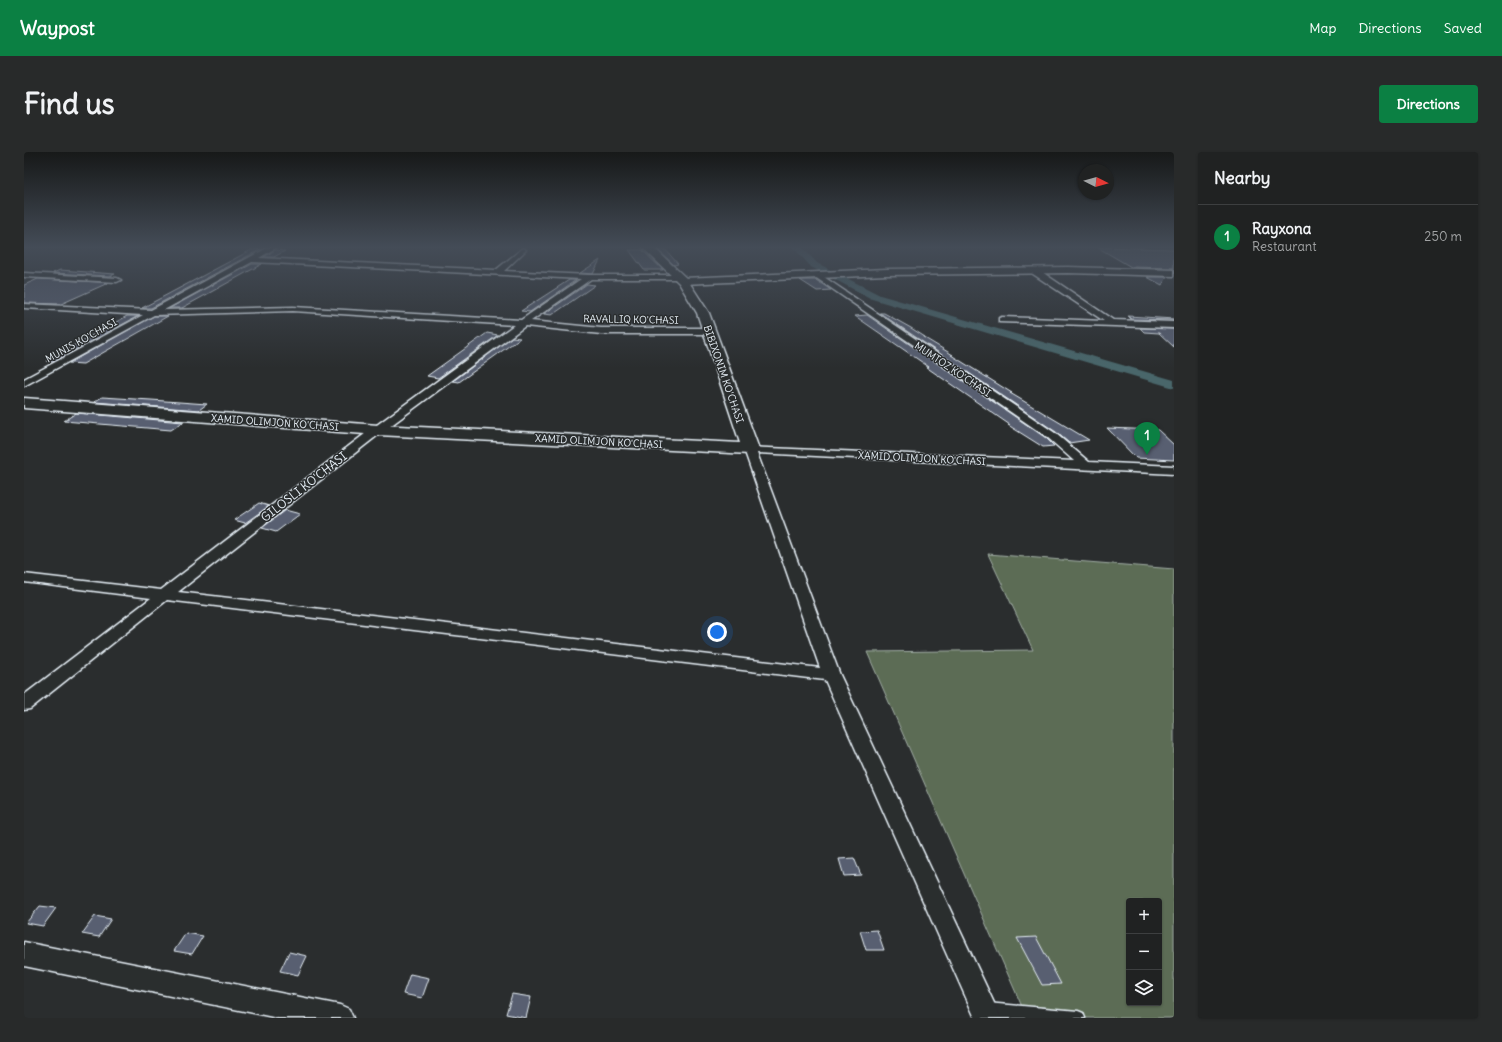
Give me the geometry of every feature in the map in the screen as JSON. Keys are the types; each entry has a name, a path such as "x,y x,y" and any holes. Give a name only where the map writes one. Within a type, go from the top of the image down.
{"main road":[{"name":"BIBIXONIM KO'CHASI","path":"686,287 703,313 750,449"},
{"name":"XAMID OLIMJON KO'CHASI","path":"24,403 378,430 750,449"}],"street":[{"name":"MUNIS KO'CHASI","path":"24,383 202,287"},
{"name":"GILOSLI KO'CHASI","path":"24,704 378,430 522,323 574,287"},
{"name":"MUMTOZ KO'CHASI","path":"836,287 1051,435 1086,466"},
{"path":"1059,287 1111,322"},
{"name":"RAVALLIQ KO'CHASI","path":"24,306 154,313 293,309 522,323 601,331 710,331"},
{"path":"1002,320 1109,324 1111,322 1173,327"},
{"path":"750,449 831,676 986,1014"},
{"name":"XAMID OLIMJON KO'CHASI","path":"750,449 1174,470"},
{"path":"24,578 166,594 831,676"},
{"path":"24,954 340,1018"}],"lane":[{"path":"986,1014 1078,1018"}],"green space":[{"path":"988,554 1174,569 1174,1018 1027,1018 867,652 1033,650"}],"building":[{"path":"24,287 98,287 61,304 24,303"},
{"path":"181,287 189,287 151,308 142,308"},
{"path":"208,287 219,287 182,308 170,308"},
{"path":"558,287 565,287 530,312 521,311"},
{"path":"582,287 592,287 552,315 544,314"},
{"path":"811,287 827,287 831,290 817,291"},
{"path":"880,313 884,313 911,328 1012,393 1010,393 1089,440 1069,443 1056,432"},
{"path":"867,315 1046,438 1054,446 1043,447 1008,425 1010,425 855,316"},
{"path":"127,316 138,316 53,362 46,361"},
{"path":"154,316 168,316 83,364 69,363"},
{"path":"1128,316 1174,319 1174,320 1131,319"},
{"path":"1140,328 1174,329 1174,347 1159,333 1144,332"},
{"path":"487,333 498,335 438,378 427,376"},
{"path":"512,337 520,338 459,382 453,381"},
{"path":"102,397 207,404 199,410 94,402"},
{"path":"76,413 183,422 171,430 64,421"},
{"path":"1107,428 1158,430 1174,445 1174,460 1136,458"},
{"path":"259,503 269,506 245,523 234,520"},
{"path":"285,510 300,514 276,532 262,528"},
{"path":"854,858 861,875 844,876 839,859"},
{"path":"40,906 56,908 43,926 26,923"},
{"path":"95,916 111,919 99,937 82,934"},
{"path":"877,930 884,950 866,950 860,931"},
{"path":"186,933 203,936 192,954 174,951"},
{"path":"1036,937 1061,984 1042,985 1017,938"},
{"path":"289,952 307,956 298,975 280,971"},
{"path":"410,974 429,978 422,998 403,994"},
{"path":"512,994 531,997 526,1018 506,1014"}],"waterway":[{"path":"857,287 876,297 1174,384"}],"place":[{"name":"Rayxona","path":"1147,455"}]}
